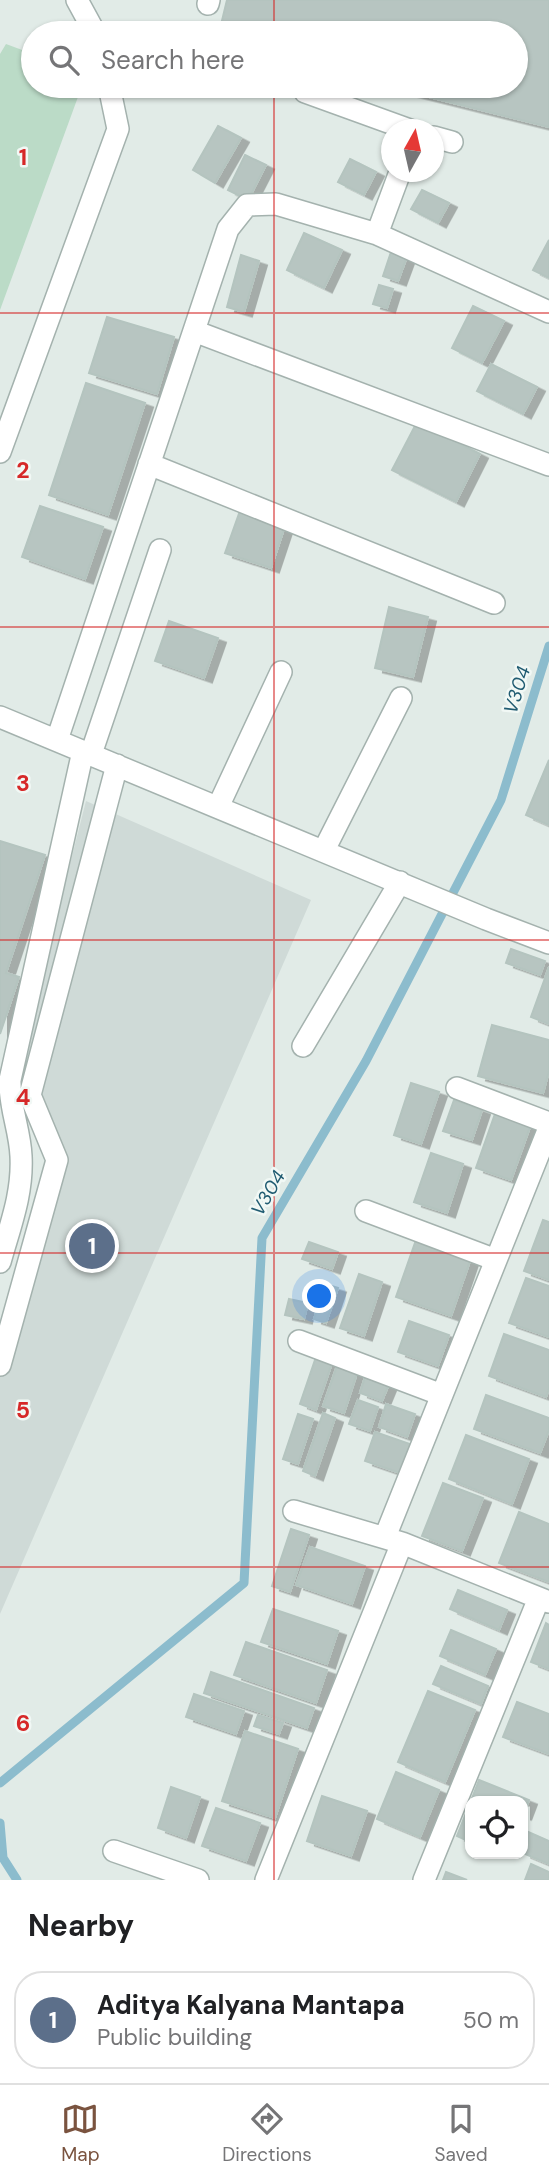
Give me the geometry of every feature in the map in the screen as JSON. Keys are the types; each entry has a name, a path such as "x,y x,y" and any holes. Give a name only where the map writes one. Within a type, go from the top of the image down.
{"street":[{"path":"77,0 88,21"},
{"path":"0,453 118,129 112,98"},
{"path":"322,98 381,120"},
{"path":"377,234 396,182"},
{"path":"57,740 228,229 247,205 276,204 377,234 549,312"},
{"path":"194,331 549,466"},
{"path":"149,464 494,603"},
{"path":"0,1262 22,1187 21,1152 9,1097 10,1080 87,753 160,550"},
{"path":"218,807 282,672"},
{"path":"324,850 401,698"},
{"path":"0,717 549,943"},
{"path":"0,1366 57,1160 30,1095 117,765"},
{"path":"303,1046 409,886"},
{"path":"457,1088 549,1123"},
{"path":"266,1880 393,1540 442,1395 549,1128"},
{"path":"366,1211 496,1260"},
{"path":"299,1341 442,1395"},
{"path":"294,1511 393,1540 544,1600 424,1880"},
{"path":"114,1851 198,1880"}],"shaded area":[{"path":"86,801 311,900 0,1614 0,1325 49,1167 17,1073"}],"green space":[{"path":"6,44 21,50 21,98 78,98 0,310 0,54"}],"building":[{"path":"227,0 549,0 549,127 433,98 528,98 528,21 222,21"},
{"path":"218,126 241,138 215,183 193,170"},
{"path":"245,155 266,165 248,200 228,190"},
{"path":"350,159 376,172 364,195 338,182"},
{"path":"422,190 449,203 438,223 411,209"},
{"path":"304,233 342,250 324,288 287,270"},
{"path":"549,240 549,278 533,270"},
{"path":"392,249 408,254 398,281 383,276"},
{"path":"241,255 259,261 244,312 227,307"},
{"path":"379,285 393,289 387,308 373,304"},
{"path":"473,306 504,321 482,363 452,348"},
{"path":"107,317 174,337 157,394 89,373"},
{"path":"491,364 537,387 523,414 477,391"},
{"path":"86,383 145,403 108,515 49,495"},
{"path":"417,422 480,454 456,502 392,470"},
{"path":"40,506 103,527 85,579 22,557"},
{"path":"241,508 286,523 271,568 225,553"},
{"path":"389,607 428,617 413,677 375,668"},
{"path":"169,621 218,638 204,678 155,661"},
{"path":"549,760 549,825 526,815"},
{"path":"0,841 45,855 6,973 19,977 0,1034"},
{"path":"511,949 545,961 540,975 506,963"},
{"path":"549,967 549,1024 531,1017"},
{"path":"492,1025 549,1040 549,1071 543,1093 478,1076"},
{"path":"411,1083 439,1092 421,1144 394,1135"},
{"path":"454,1100 482,1110 472,1140 443,1131"},
{"path":"496,1111 531,1124 511,1180 476,1168"},
{"path":"431,1153 463,1164 447,1213 414,1202"},
{"path":"543,1220 549,1222 549,1280 524,1271"},
{"path":"416,1240 471,1258 451,1316 396,1297"},
{"path":"309,1242 338,1252 332,1269 302,1259"},
{"path":"359,1274 382,1282 364,1336 340,1328"},
{"path":"526,1278 549,1286 549,1337 509,1323"},
{"path":"325,1284 338,1288 326,1323 314,1319"},
{"path":"289,1299 308,1303 304,1319 285,1315"},
{"path":"409,1321 449,1335 438,1366 398,1352"},
{"path":"504,1334 549,1350 549,1389 546,1397 489,1376"},
{"path":"317,1354 333,1360 316,1410 300,1404"},
{"path":"338,1363 358,1370 344,1413 323,1406"},
{"path":"367,1371 391,1379 382,1401 360,1393"},
{"path":"486,1395 549,1418 549,1430 540,1453 474,1429"},
{"path":"358,1400 378,1407 370,1431 349,1424"},
{"path":"386,1404 415,1414 407,1437 379,1427"},
{"path":"323,1413 335,1418 315,1476 303,1471"},
{"path":"298,1414 313,1419 298,1464 283,1459"},
{"path":"375,1432 410,1444 400,1473 365,1461"},
{"path":"466,1435 529,1459 512,1504 449,1479"},
{"path":"443,1483 483,1498 462,1551 422,1536"},
{"path":"519,1512 549,1524 549,1582 499,1563"},
{"path":"291,1529 309,1535 290,1592 272,1586"},
{"path":"310,1547 365,1566 352,1604 296,1585"},
{"path":"458,1590 507,1610 499,1630 450,1609"},
{"path":"273,1609 338,1631 327,1664 261,1642"},
{"path":"546,1623 549,1625 549,1669 531,1662"},
{"path":"451,1630 496,1649 485,1675 440,1656"},
{"path":"246,1642 327,1670 316,1703 234,1675"},
{"path":"441,1666 488,1686 481,1704 433,1684"},
{"path":"211,1672 314,1708 307,1728 204,1693"},
{"path":"428,1691 475,1710 445,1782 398,1762"},
{"path":"194,1694 244,1711 236,1734 186,1717"},
{"path":"517,1702 549,1714 549,1754 503,1737"},
{"path":"258,1715 283,1723 279,1734 254,1726"},
{"path":"245,1731 298,1749 275,1818 222,1801"},
{"path":"396,1772 439,1790 420,1837 377,1819"},
{"path":"479,1780 519,1796 473,1796"},
{"path":"171,1787 200,1797 186,1838 158,1828"},
{"path":"322,1796 367,1811 351,1856 307,1841"},
{"path":"216,1808 260,1823 246,1861 202,1846"},
{"path":"465,1816 465,1840 457,1836"},
{"path":"528,1832 549,1841 549,1864 528,1855"},
{"path":"531,1864 549,1872 549,1880 525,1880"},
{"path":"446,1872 467,1880 443,1880"}],"waterway":[{"name":"V304","path":"0,1783 244,1583 262,1238 366,1061 501,800 549,646"},
{"name":"V304","path":"0,1823 3,1858 17,1880"}],"place":[{"name":"Aditya Kalyana Mantapa","path":"92,1246"}]}
